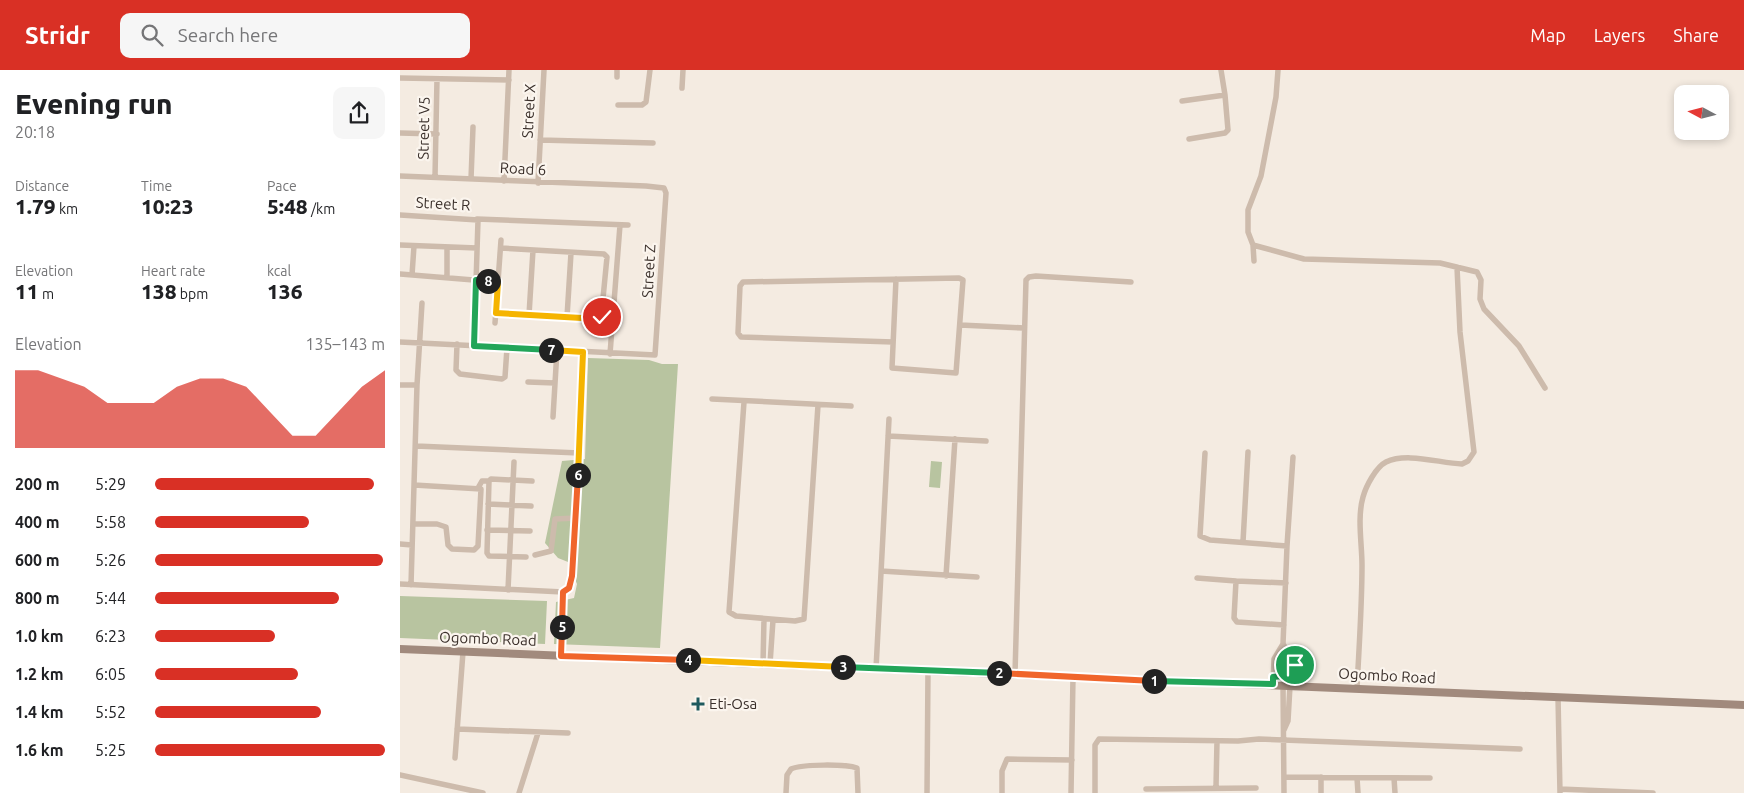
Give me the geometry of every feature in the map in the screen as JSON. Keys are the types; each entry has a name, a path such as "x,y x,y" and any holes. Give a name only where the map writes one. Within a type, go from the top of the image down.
{"main road":[{"name":"Ogombo Road","path":"400,649 1073,677 1273,681 1287,686 1744,705"}],"street":[{"path":"504,181 509,70"},
{"name":"Street X","path":"538,183 544,70"},
{"path":"618,105 642,105 646,102 650,70"},
{"path":"682,88 683,70"},
{"path":"1189,139 1225,133 1228,130 1226,95 1221,70"},
{"path":"1254,261 1253,245 1248,232 1248,210 1261,176 1276,97 1278,70"},
{"path":"400,78 508,80"},
{"name":"Street V5","path":"435,177 437,79"},
{"path":"1182,101 1226,95"},
{"path":"471,179 473,127"},
{"path":"400,133 437,134"},
{"path":"540,140 653,144"},
{"name":"Road 6","path":"400,176 646,186"},
{"name":"Street Z","path":"610,354 655,355 659,326 666,190 646,186"},
{"name":"Street R","path":"400,215 477,219 474,346"},
{"path":"477,219 628,225"},
{"path":"400,342 610,354 620,225"},
{"path":"495,323 501,240"},
{"path":"400,245 477,248"},
{"path":"1253,245 1304,259 1440,263 1479,275 1480,299 1484,309 1519,346 1545,388"},
{"path":"412,275 414,246"},
{"path":"447,247 447,277"},
{"path":"496,313 601,319 607,257 604,254 501,248"},
{"path":"529,315 533,250"},
{"path":"567,317 572,252"},
{"path":"1357,688 1363,496 1381,465 1386,462 1412,458 1462,464 1468,461 1474,452 1460,332 1457,267"},
{"path":"400,274 498,282"},
{"path":"1015,674 1026,280 1029,277 1132,282"},
{"path":"893,342 741,337 738,333 740,286 743,282 896,279 962,279 957,371 954,373 892,368 896,279"},
{"path":"411,585 417,385 422,303"},
{"path":"960,325 1024,328"},
{"path":"457,344 456,370 460,374 502,379 505,377 507,348"},
{"path":"553,417 557,350"},
{"path":"400,584 563,592 569,588 576,518 583,352"},
{"path":"528,382 555,383"},
{"path":"400,385 417,385"},
{"path":"712,399 851,406"},
{"path":"744,402 729,612 736,616 800,622 804,619 818,405"},
{"path":"876,669 889,419"},
{"path":"888,436 986,441"},
{"path":"946,576 954,440"},
{"path":"416,446 579,453"},
{"path":"1243,542 1248,452"},
{"path":"1205,453 1200,536 1210,540 1288,546"},
{"path":"1283,644 1294,660 1294,672 1289,676 1273,681 1274,659 1283,644 1293,457"},
{"path":"508,590 514,462"},
{"path":"478,488 482,481 489,482 491,479 532,481"},
{"path":"489,482 487,530 489,556"},
{"path":"414,485 478,488"},
{"path":"478,488 481,493 476,548 481,554 489,556 526,557"},
{"path":"488,504 531,506"},
{"path":"535,555 551,551 555,519 576,518"},
{"path":"413,524 437,524 446,527 448,544 452,549 470,550 476,548"},
{"path":"487,530 530,532"},
{"path":"400,544 412,545"},
{"path":"881,571 977,577"},
{"path":"1197,578 1286,584"},
{"path":"1236,581 1234,618 1237,622 1284,625"},
{"path":"561,656 563,592"},
{"path":"764,619 766,664"},
{"path":"766,664 773,620"},
{"path":"455,758 462,652"},
{"path":"928,670 928,793"},
{"path":"1071,793 1073,677"},
{"path":"1284,793 1284,731 1287,686"},
{"path":"1558,697 1560,791 1653,793"},
{"path":"457,729 568,733"},
{"path":"519,793 538,733"},
{"path":"1095,793 1095,744 1099,738 1217,741 1284,740 1520,749"},
{"path":"1216,788 1217,741"},
{"path":"1002,793 1003,766 1007,759 1072,760"},
{"path":"786,793 789,770 794,767 803,766 854,767 858,772 858,793"},
{"path":"400,775 483,793"},
{"path":"1284,777 1430,778"},
{"path":"1321,777 1321,793"},
{"path":"1357,778 1358,793"},
{"path":"1394,778 1395,793"},
{"path":"1146,789 1256,788"}],"green space":[{"path":"588,358 649,360 662,364 678,364 660,648 554,644 556,602 574,598 577,584 568,562 558,558 545,543 562,461 585,459"},
{"path":"931,461 942,462 940,488 929,487"},
{"path":"400,596 547,601 545,644 400,638"}],"place":[{"name":"Eti-Osa","path":"698,704"}],"route":[{"path":"602,317 599,319 496,313 498,282 476,280 474,346 583,352 572,576 569,588 563,592 561,656 928,670 1166,682 1273,684 1273,677 1292,675 1295,665"}]}
